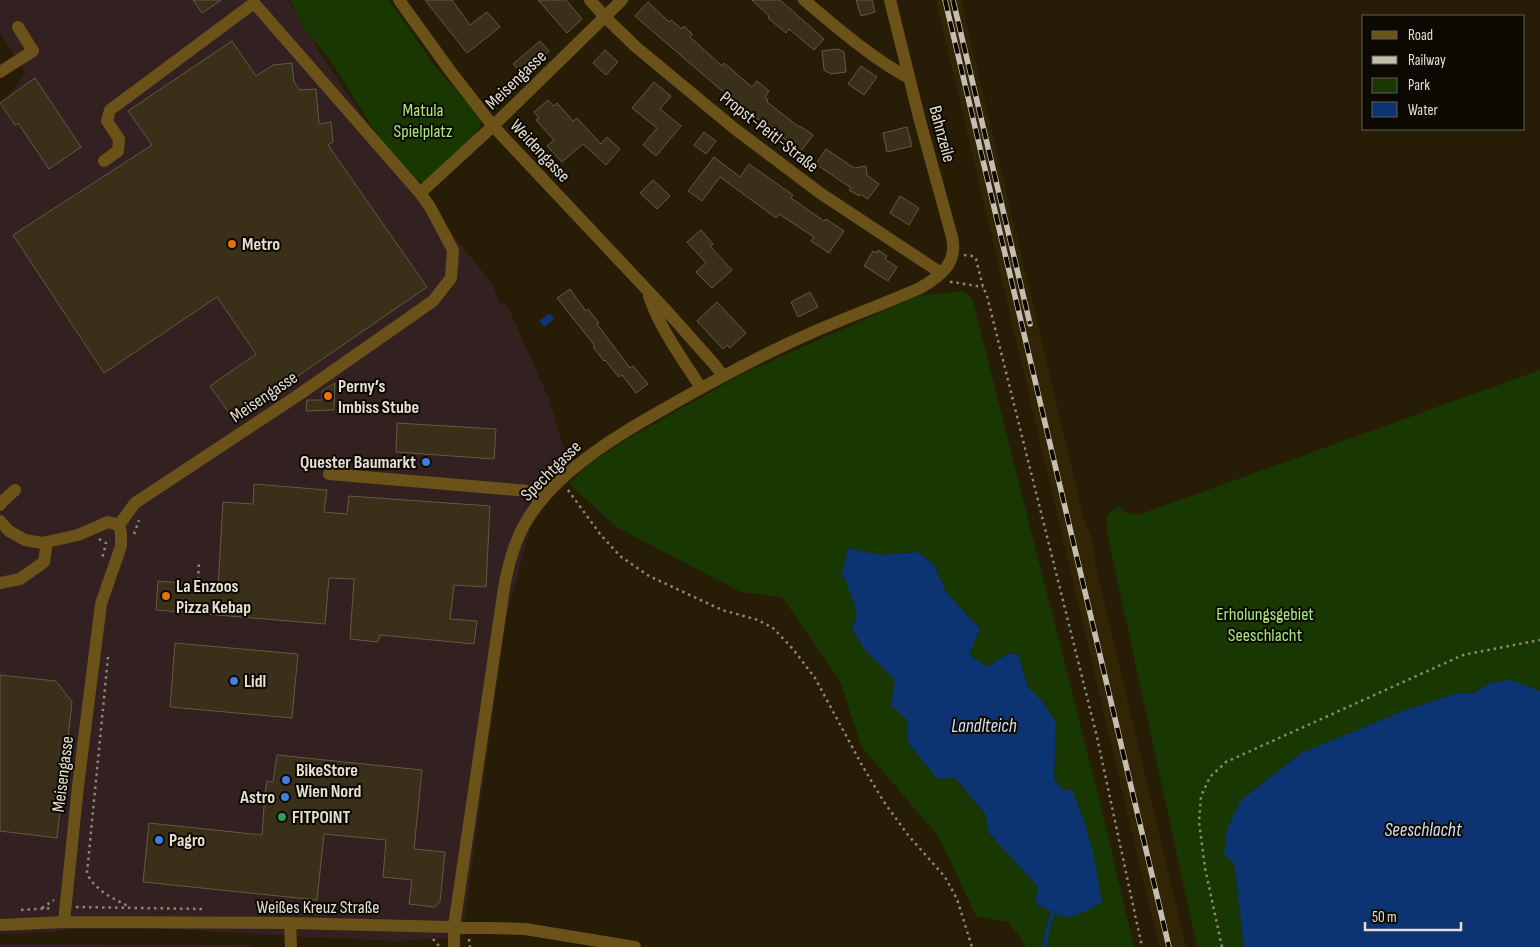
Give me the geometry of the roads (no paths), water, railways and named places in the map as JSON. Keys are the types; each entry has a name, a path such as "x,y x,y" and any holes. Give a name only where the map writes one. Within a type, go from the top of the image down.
{"street":[{"name":"Weidengasse","path":"399,0 493,126 708,357 723,376"},
{"name":"Propst-Peitl-Straße","path":"590,0 636,47 784,166 944,278"},
{"name":"Meisengasse","path":"64,922 78,786 101,604 121,546 119,525 135,503 300,394 433,302 451,278 453,250 420,193 493,126 622,0"},
{"path":"804,0 866,50 909,78"},
{"name":"Bahnzeile","path":"890,0 952,237 954,251 944,278"},
{"path":"104,162 118,151 119,140 107,121 110,110 254,3 420,193"},
{"path":"0,72 33,51 18,27"},
{"name":"Spechtgasse","path":"454,947 454,926 505,579 514,549 526,520 540,501 561,480 597,450 629,429 723,376 816,330 944,278"},
{"name":"Weidengasse","path":"648,293 654,310 701,388"},
{"path":"329,474 529,492 540,501"},
{"path":"0,506 15,490"},
{"path":"0,521 9,531 25,540 42,543 78,535 108,522 119,525"},
{"path":"0,583 20,579 44,562 47,542"},
{"name":"Weißes Kreuz Straße","path":"0,925 64,922 290,923 525,928 635,947"},
{"path":"290,923 290,947"}],"water":[{"path":"550,313 554,319 544,327 539,321"},
{"name":"Landlteich","path":"848,548 879,555 918,552 934,565 946,592 980,629 969,654 986,667 1009,653 1018,654 1028,687 1041,700 1056,722 1054,778 1062,790 1072,790 1082,815 1093,852 1102,902 1071,917 1056,914 1035,903 1038,887 988,832 986,815 955,778 937,779 908,742 908,721 891,705 895,680 863,648 852,628 857,615 842,573"},
{"name":"Seeschlacht","path":"1510,680 1540,691 1540,947 1244,947 1234,863 1224,855 1227,829 1241,800 1301,753 1401,712 1454,694 1474,693 1490,683"}],"waterway":[{"path":"1045,947 1047,931 1053,912"}],"railway":[{"path":"945,0 1169,947"},
{"path":"953,0 1030,324"}],"place":[{"name":"Metro","path":"232,244"},
{"name":"Perny’s Imbiss Stube","path":"328,396"},
{"name":"Quester Baumarkt","path":"426,462"},
{"name":"La Enzoos Pizza Kebap","path":"166,596"},
{"name":"Lidl","path":"234,681"},
{"name":"BikeStore Wien Nord","path":"286,780"},
{"name":"Astro","path":"285,797"},
{"name":"FITPOINT","path":"282,817"},
{"name":"Pagro","path":"159,840"}],"park label":[{"name":"Matula Spielplatz","path":"423,120"},
{"name":"Erholungsgebiet Seeschlacht","path":"1265,624"}]}
